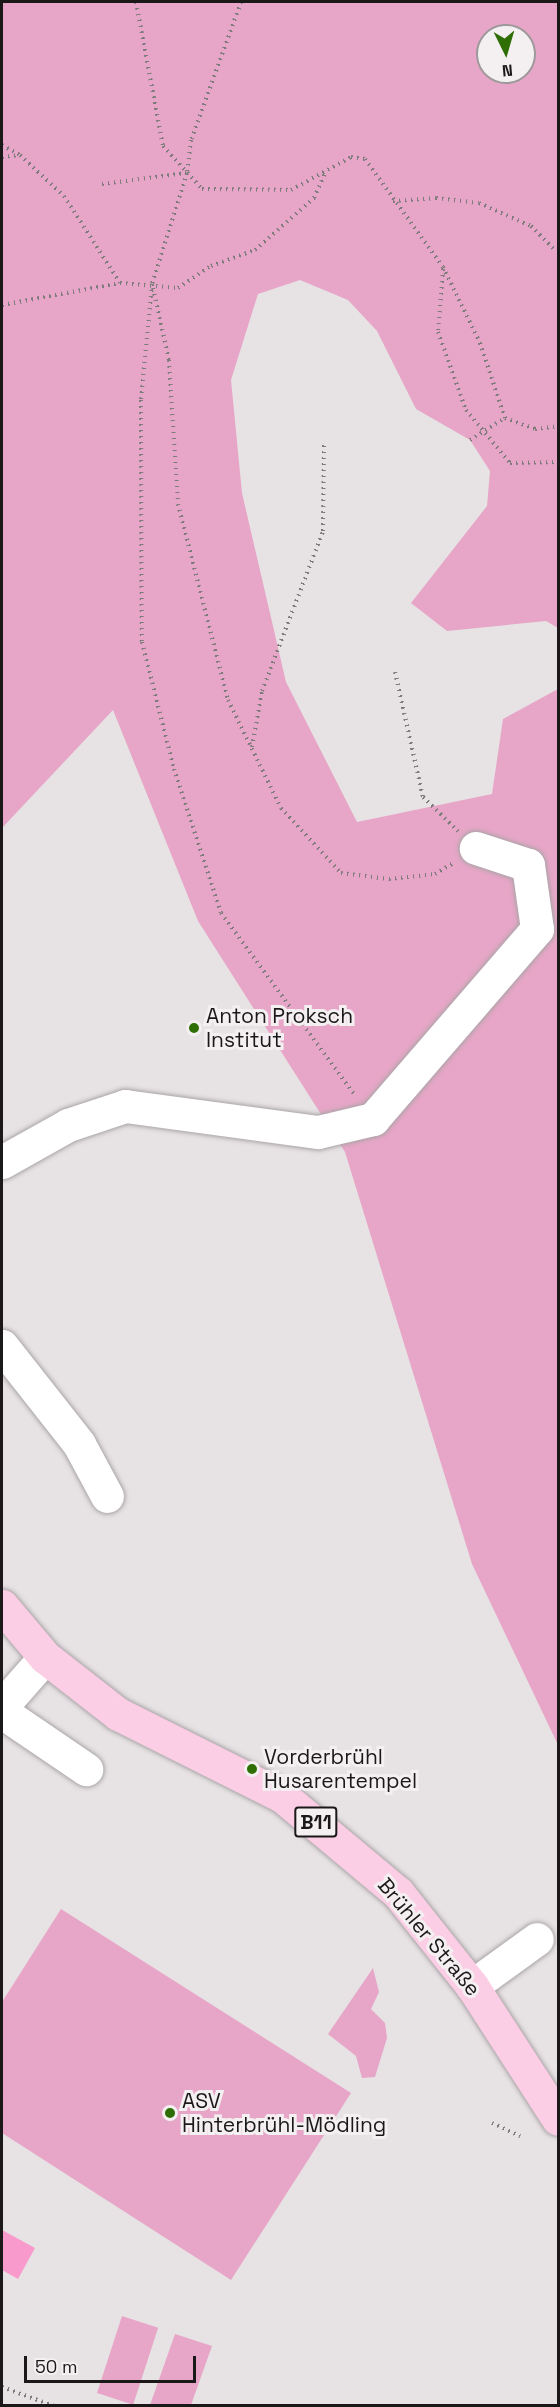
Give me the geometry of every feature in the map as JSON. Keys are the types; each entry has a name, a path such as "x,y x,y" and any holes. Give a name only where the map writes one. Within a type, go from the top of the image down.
{"main road":[{"name":"Brühler Straße","path":"2,1606 45,1657 118,1713 282,1796 398,1893 472,1986 554,2100"}],"street":[{"path":"2,1162 68,1125 124,1106 318,1132 373,1119 537,929 528,864 476,848"},
{"path":"2,1346 79,1444 106,1497"},
{"path":"2,1707 45,1657"},
{"path":"2,1712 86,1768"},
{"path":"472,1986 537,1940"}],"path":[{"path":"136,2 163,146 202,189 219,193 291,190 351,157 365,159 393,201 443,267 480,344 505,418"},
{"path":"241,2 191,140 187,172 152,284 141,400 142,642 174,769 221,913 373,1119"},
{"path":"2,146 21,154 64,196 120,283"},
{"path":"2,157 21,154"},
{"path":"102,184 187,172"},
{"path":"2,305 120,283 178,288 211,266 255,250 314,198 325,173"},
{"path":"393,201 436,198 479,203 531,226 554,249"},
{"path":"443,267 438,332 466,410 510,463 558,462"},
{"path":"152,284 169,360 178,504 228,700 281,808 341,873 389,879 435,874 476,848 423,796 395,672"},
{"path":"505,418 535,429 558,426"},
{"path":"470,440 505,418"},
{"path":"252,748 262,691 322,531 324,443"},
{"path":"492,2123 520,2136"},
{"path":"2,2387 54,2406"}],"shaded area":[{"path":"2,2 558,2 558,628 546,621 447,631 411,603 487,506 490,471 470,440 416,409 377,331 348,300 300,280 258,294 231,380 242,493 286,682 357,822 492,794 503,719 558,689 558,1745 472,1564 345,1152 198,921 113,710 2,828"},
{"name":"ASV Hinterbrühl-Mödling","path":"61,1909 351,2093 231,2280 2,2133 2,2002"},
{"path":"373,1968 379,1992 371,2009 385,2023 387,2038 375,2077 362,2078 356,2056 328,2034"},
{"path":"2,2230 35,2248 18,2279 2,2270"},
{"path":"122,2316 158,2328 133,2405 97,2393"},
{"path":"175,2334 212,2346 191,2405 150,2405"}],"place":[{"name":"Anton Proksch Institut","path":"194,1028"},
{"name":"Vorderbrühl Husarentempel","path":"252,1769"},
{"name":"ASV Hinterbrühl-Mödling","path":"170,2113"}]}
